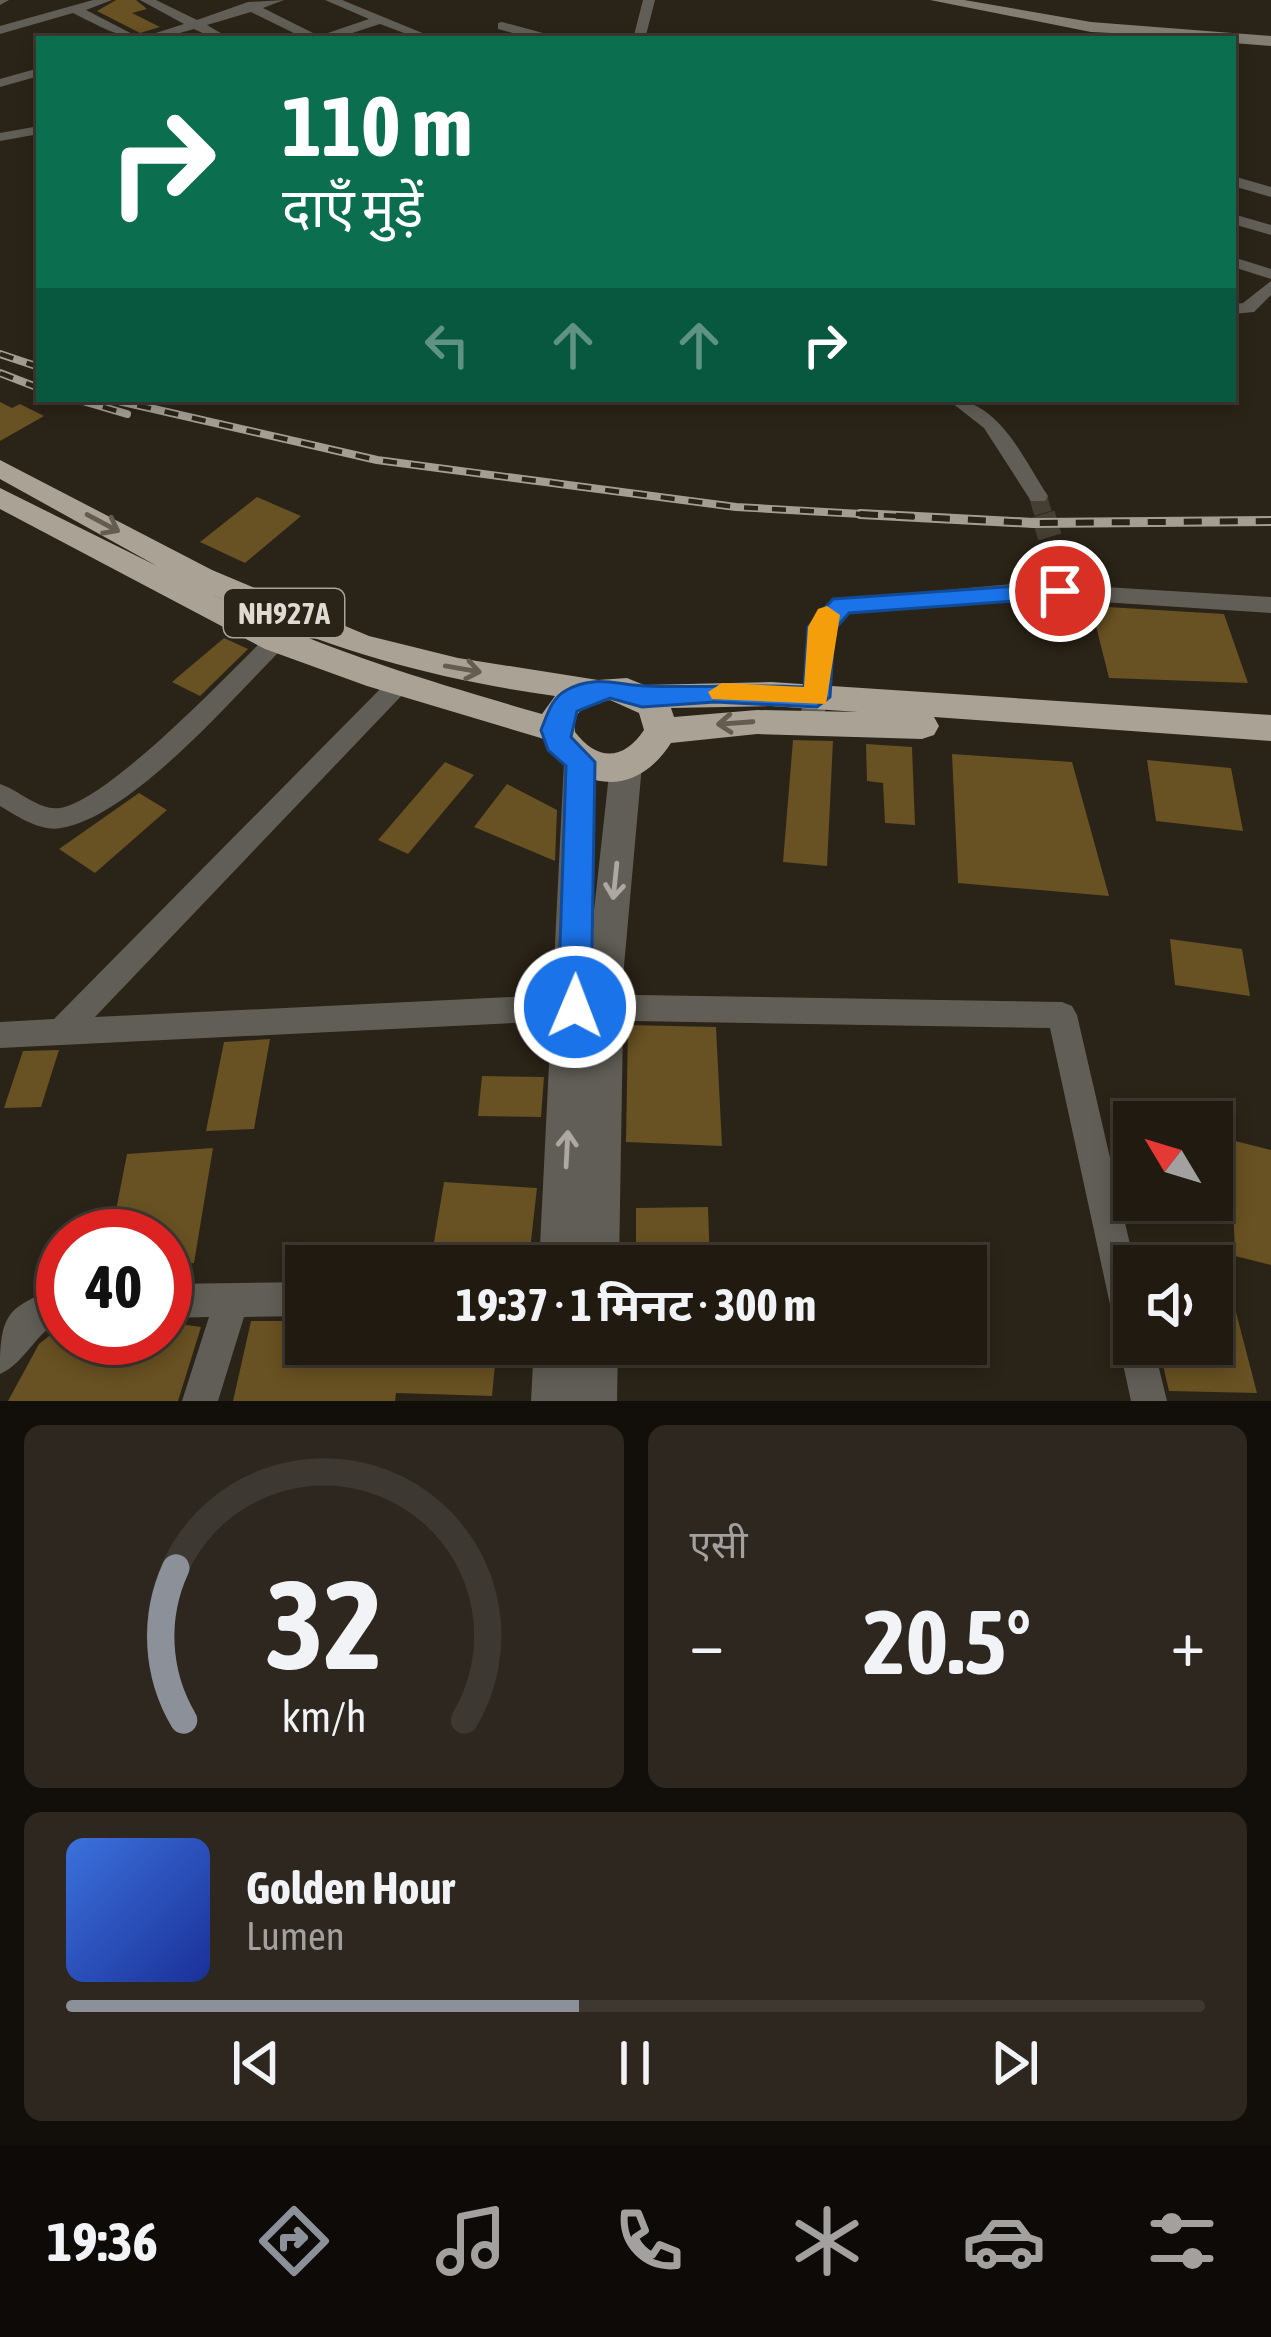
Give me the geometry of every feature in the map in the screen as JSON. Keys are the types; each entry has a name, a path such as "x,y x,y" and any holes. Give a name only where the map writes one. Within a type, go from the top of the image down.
{"highway":[{"name":"NH927A","path":"0,468 222,587 412,660 642,697 715,692 814,710 1271,747"},
{"name":"NH927A","path":"0,497 276,641 555,730"},
{"path":"593,690 566,705 555,730 558,742 580,762 626,765 647,755 661,731 653,706 642,697"},
{"name":"NH927A","path":"661,731 758,722 814,710 1271,728"}],"main road":[{"path":"938,0 1091,27 1216,36"},
{"path":"1236,37 1271,40"}],"street":[{"path":"0,30 106,0"},
{"path":"146,0 219,36"},
{"path":"235,0 312,36"},
{"path":"156,36 278,0"},
{"path":"331,0 421,36"},
{"path":"640,36 649,3"},
{"path":"75,9 128,36"},
{"path":"328,36 379,20"},
{"path":"502,26 538,36"},
{"path":"0,83 36,73"},
{"path":"20,77 36,89"},
{"path":"0,137 36,131"},
{"path":"1236,183 1271,192"},
{"path":"1236,220 1271,230"},
{"path":"1236,263 1271,274"},
{"path":"1236,309 1248,308 1271,286"},
{"path":"960,402 991,424 1038,496"},
{"path":"1054,551 1060,591"},
{"path":"814,710 821,627 842,605 1060,591 1271,605"},
{"path":"0,794 43,817 71,816 92,805 131,778 276,641"},
{"path":"64,1029 399,684"},
{"path":"580,762 597,1245"},
{"path":"562,1245 590,1007 626,765"},
{"path":"0,1035 590,1007 1062,1015 1114,1245"},
{"path":"192,1301 285,1299"},
{"path":"200,1401 232,1300"},
{"path":"0,1356 36,1314"},
{"path":"553,1401 555,1365"},
{"path":"595,1401 596,1365"},
{"path":"1141,1365 1149,1401"}],"building":[{"path":"116,0 136,0 147,9 132,13 160,27 140,33 97,11"},
{"path":"0,402 12,408 20,404 44,416 0,441"},
{"path":"257,497 301,516 245,563 200,542"},
{"path":"1091,606 1224,614 1248,683 1109,678"},
{"path":"224,638 248,649 200,696 172,682"},
{"path":"793,740 833,741 827,866 783,862"},
{"path":"866,744 912,747 915,825 885,823 883,783 867,781"},
{"path":"952,754 1072,762 1109,896 958,883"},
{"path":"1147,760 1231,768 1243,831 1156,821"},
{"path":"445,762 474,775 408,854 378,840"},
{"path":"507,784 557,810 555,861 474,827"},
{"path":"139,793 167,810 95,873 59,849"},
{"path":"1170,939 1242,949 1250,996 1175,985"},
{"path":"628,1025 716,1027 722,1146 626,1142"},
{"path":"270,1039 254,1129 206,1131 224,1042"},
{"path":"59,1050 41,1107 4,1108 23,1051"},
{"path":"482,1076 544,1077 541,1117 478,1116"},
{"path":"1233,1140 1271,1150 1271,1265 1235,1256"},
{"path":"213,1148 194,1263 192,1209 116,1209 127,1154"},
{"path":"444,1182 537,1188 531,1245 434,1245"},
{"path":"708,1207 709,1245 636,1245 636,1208"},
{"path":"1233,1301 1257,1393 1169,1391 1163,1365 1233,1365"},
{"path":"251,1321 285,1321 285,1365 495,1365 492,1396 396,1393 395,1401 233,1401"},
{"path":"192,1326 201,1327 192,1356"},
{"path":"36,1350 36,1365 189,1365 178,1401 8,1401"}],"tunnel":[{"path":"1038,496 1044,517"},
{"path":"1043,514 1054,551"}],"railway":[{"path":"0,354 36,366"},
{"path":"0,373 36,387"},
{"path":"86,402 127,414"},
{"path":"123,402 377,460 736,507 879,515"},
{"path":"860,514 879,515"},
{"path":"879,515 1033,523 1271,521"},
{"path":"879,515 915,517"}],"slow traffic":[{"path":"722,692 817,697 821,627 827,615"}],"route":[{"path":"575,1007 580,762 567,754 555,730 566,705 593,690 610,688 642,697 715,692 817,697 821,627 826,615 842,605 1060,591"}]}
